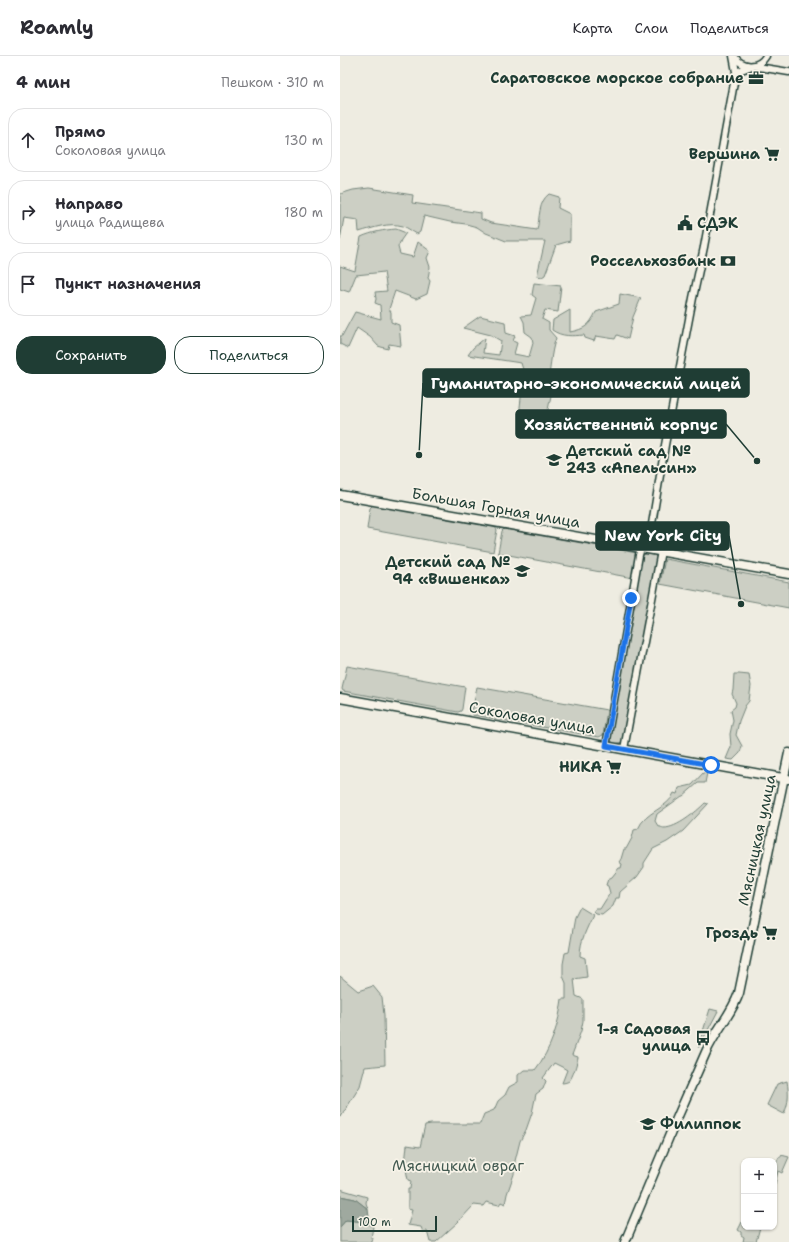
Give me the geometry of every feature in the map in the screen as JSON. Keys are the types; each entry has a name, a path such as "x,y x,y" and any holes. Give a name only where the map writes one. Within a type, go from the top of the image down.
{"main road":[{"name":"Большая Горная улица","path":"340,495 789,574"},
{"name":"Соколовая улица","path":"340,698 786,779"},
{"name":"Мясницкая улица","path":"625,1242 711,1041 735,1003 739,992 786,779 789,753"}],"street":[{"path":"733,56 741,64 773,68 789,72"},
{"path":"606,746 641,548 647,539 652,524 664,452 704,247 736,72 733,56"},
{"path":"736,72 762,62 768,57"},
{"path":"624,749 661,551 654,538 652,524"}],"green space":[{"path":"369,188 413,195 412,203 481,213 481,219 491,223 537,230 541,206 545,197 549,194 559,197 558,208 570,214 570,241 556,245 545,275 542,277 537,276 545,241 506,241 486,233 477,227 424,216 420,232 417,234 403,226 398,225 381,226 359,232 358,220 344,218 340,240 340,194 353,190"},
{"path":"396,229 406,233 398,247 400,254 413,257 418,242 430,251 427,258 430,267 428,278 430,281 427,294 416,299 395,291 389,309 391,312 391,322 399,325 401,346 389,344 388,349 378,346 370,337 357,328 348,348 340,344 340,336 342,336 355,312 381,319 380,305 375,303 375,292 387,291 384,272 356,275 349,292 340,289 340,266 355,271 361,237"},
{"path":"534,283 561,286 558,312 545,310 542,319 549,323 549,330 556,338 547,387 552,391 546,419 536,419 521,415 520,407 524,373 521,363 468,355 473,348 485,338 483,353 499,355 501,341 491,335 463,328 480,316 505,322 506,333 515,336 513,341 517,343 514,354 529,357 533,343 532,337 525,332 524,322 521,316 531,315 536,298 532,295"},
{"path":"620,294 641,298 633,317 628,339 617,335 615,339 596,336 594,341 585,338 584,335 563,335 552,330 553,320 570,310 570,332 583,328 589,324 596,312 619,304"},
{"path":"373,505 495,527 497,530 493,552 367,529 370,508"},
{"path":"504,529 637,553 633,578 498,553 502,531"},
{"path":"646,554 655,555 657,559 624,738 622,742 615,744 612,742 610,737 642,557"},
{"path":"665,559 789,582 789,608 660,584"},
{"path":"347,666 465,687 462,709 458,712 343,691 342,689"},
{"path":"734,674 749,675 751,686 749,701 745,706 739,721 736,735 742,746 740,753 733,760 726,759 731,747 730,734 733,720 731,710 735,707 736,703 732,694"},
{"path":"477,687 607,710 603,735 599,737 473,715 472,712"},
{"path":"703,773 707,773 705,783 698,783 683,796 657,814 655,821 659,826 664,828 669,827 686,819 705,803 708,804 683,831 667,842 653,849 637,877 620,892 619,898 616,898 613,906 602,915 596,914 594,912 596,909 600,909 610,893 608,886 606,885 608,879 612,877 619,868 621,868 622,864 619,862 624,849 626,849 632,838 634,830 638,829 646,818 667,803 674,793 677,794 679,788 692,785"},
{"name":"Мясницкий овраг","path":"580,907 593,915 584,935 580,950 580,956 585,958 587,977 574,979 576,996 583,999 583,1021 572,1055 578,1057 572,1076 568,1081 562,1083 567,1070 554,1063 543,1078 546,1081 543,1089 536,1094 532,1113 520,1141 515,1161 514,1174 505,1204 501,1202 499,1205 486,1202 483,1206 474,1205 436,1242 430,1242 427,1231 423,1232 421,1227 408,1225 412,1210 408,1209 408,1189 410,1189 411,1181 408,1180 405,1164 407,1145 420,1147 425,1125 480,1124 484,1114 494,1110 498,1101 505,1095 509,1087 518,1082 518,1075 524,1070 535,1070 541,1062 553,1036 559,1017 562,999 566,999 566,983 563,976 563,964 565,953 569,952 575,917"},
{"path":"340,976 358,991 373,986 382,997 384,1015 385,1065 365,1067 360,1086 341,1117 340,1117"},
{"path":"710,1009 718,1011 698,1047"},
{"path":"787,1081 788,1098 784,1114 767,1105 777,1084"},
{"path":"781,1155 789,1157 782,1173 778,1171 777,1175 777,1161 779,1157 781,1157"},
{"path":"340,1189 367,1197 366,1203 368,1209 355,1199 340,1196"},
{"path":"346,1220 366,1222 373,1227 371,1238 373,1238 372,1242 340,1242 340,1227"},
{"path":"741,1224 741,1230 759,1230 756,1242 743,1242 744,1237 738,1230"}],"shaded area":[{"path":"340,1196 355,1199 368,1209 369,1217 366,1222 346,1220 340,1227"}],"place":[{"name":"Саратовское морское собрание","path":"756,78"},
{"name":"Вершина","path":"772,154"},
{"name":"СДЭК","path":"685,223"},
{"name":"Россельхозбанк","path":"728,261"},
{"name":"Гуманитарно-экономический лицей","path":"419,455"},
{"name":"Детский сад № 243 «Апельсин»","path":"554,460"},
{"name":"Хозяйственный корпус","path":"757,461"},
{"name":"Детский сад № 94 «Вишенка»","path":"522,571"},
{"name":"New York City","path":"741,604"},
{"name":"НИКА","path":"614,767"},
{"name":"Гроздь","path":"770,933"},
{"name":"1-я Садовая улица","path":"703,1038"},
{"name":"Филиппок","path":"648,1124"}],"route":[{"path":"631,598 606,746 711,765"}]}
